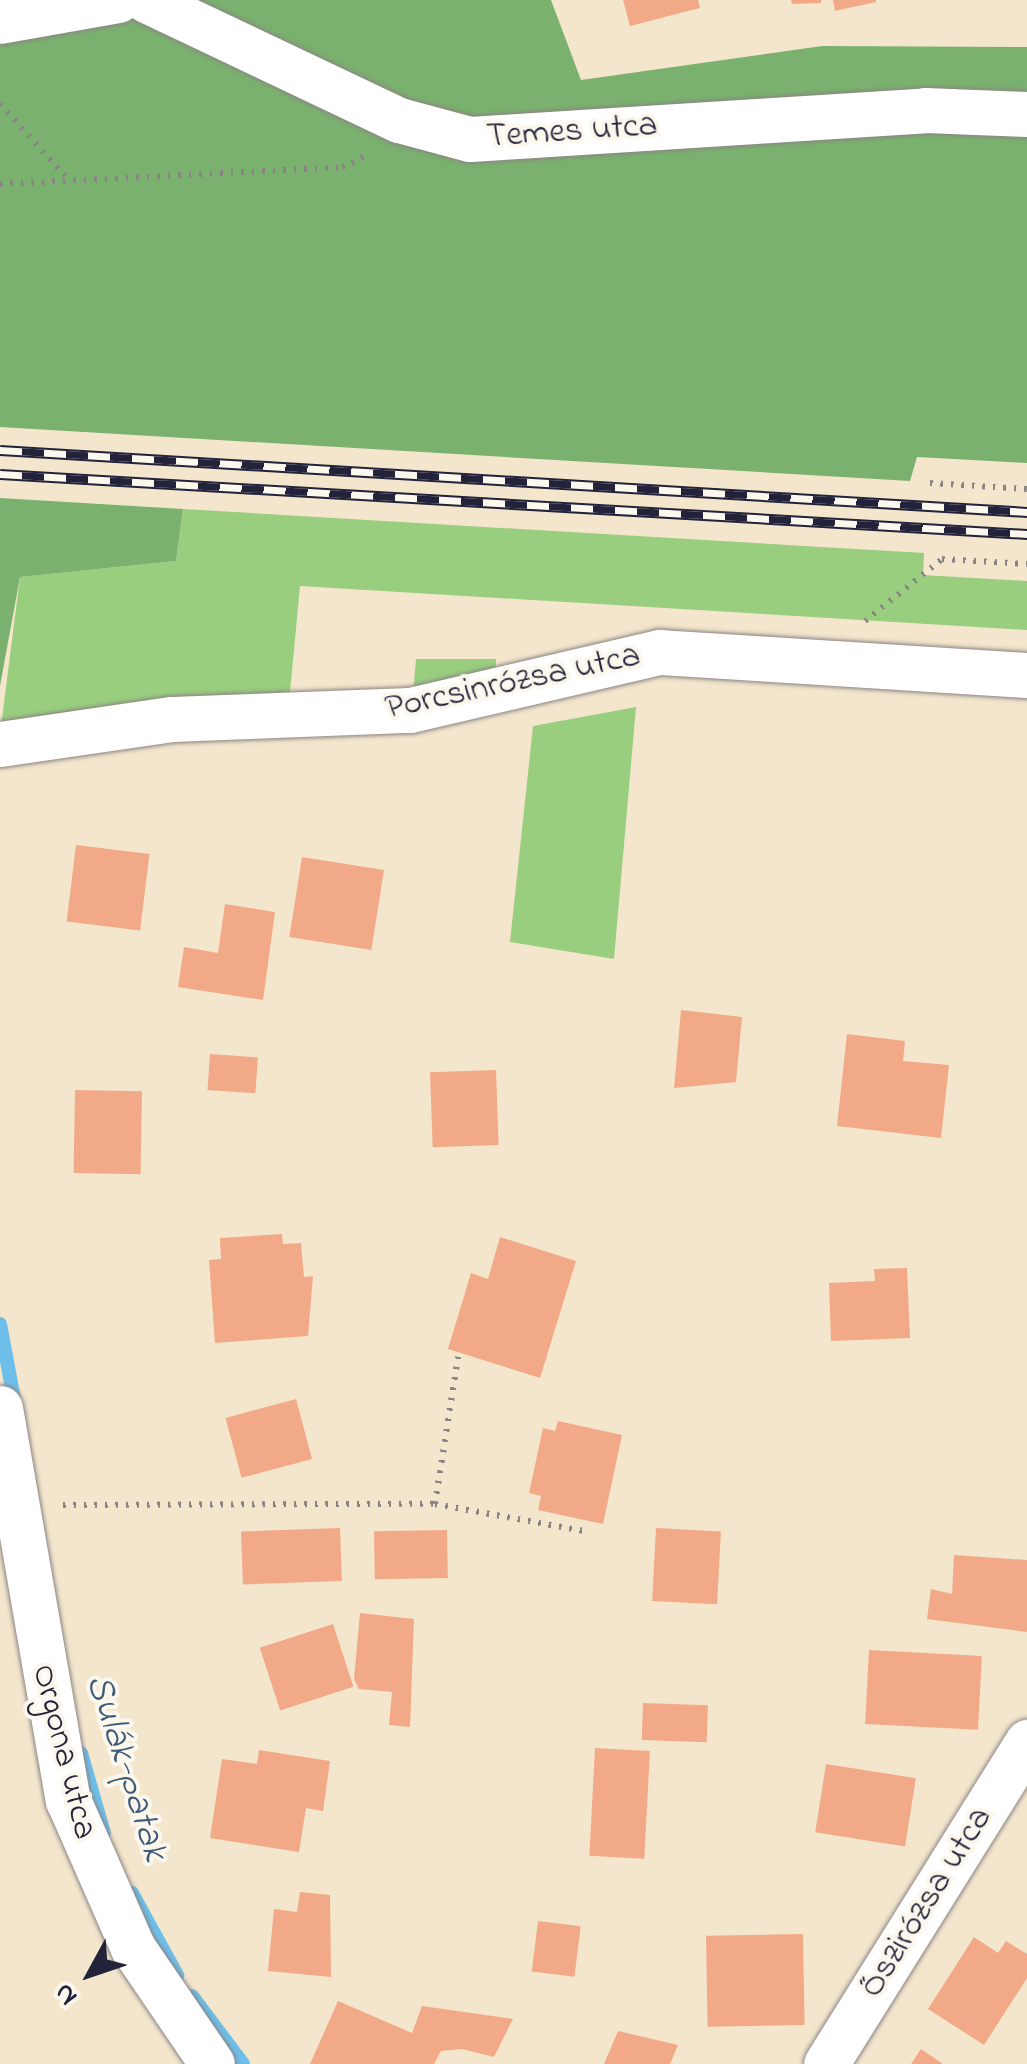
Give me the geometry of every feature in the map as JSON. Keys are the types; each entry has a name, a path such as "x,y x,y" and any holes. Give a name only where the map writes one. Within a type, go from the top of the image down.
{"street":[{"path":"0,21 118,0"},
{"name":"Temes utca","path":"146,0 399,120 470,139 925,110 1027,114"},
{"name":"Porcsinrózsa utca","path":"0,744 172,719 410,710 660,652 818,658 1027,675"},
{"name":"Orgona utca","path":"0,1408 68,1800 133,1948 212,2064"},
{"name":"Őszirózsa utca","path":"826,2064 1027,1742"}],"path":[{"path":"0,104 70,181"},
{"path":"0,184 342,167 382,148 399,120"},
{"path":"930,483 1027,489"},
{"path":"818,658 942,559 1027,564"},
{"path":"435,1504 458,1357"},
{"path":"72,1504 435,1504 589,1532"}],"green space":[{"path":"174,0 551,0 581,80 822,46 1027,47 1027,463 917,457 910,481 0,427 0,37"},
{"path":"0,498 183,509 176,561 20,577 0,686"},
{"path":"183,509 924,553 923,575 1027,581 1027,630 300,586 290,692 413,694 416,659 496,659 495,678 386,705 172,707 0,734 20,577 176,561"},
{"path":"636,707 614,959 510,942 533,726"}],"building":[{"path":"623,0 698,0 700,8 630,26"},
{"path":"791,0 821,0 821,3 792,4"},
{"path":"833,0 876,0 876,2 835,11"},
{"path":"76,845 149,854 140,930 67,921"},
{"path":"302,857 384,870 371,950 289,937"},
{"path":"225,904 275,912 263,1000 178,987 184,947 218,953"},
{"path":"681,1010 742,1017 736,1082 674,1088"},
{"path":"847,1034 905,1041 903,1061 949,1065 941,1138 837,1126"},
{"path":"210,1054 258,1057 255,1093 207,1090"},
{"path":"496,1070 499,1145 433,1147 430,1072"},
{"path":"75,1090 142,1091 141,1174 74,1173"},
{"path":"282,1234 283,1244 301,1243 304,1277 313,1276 308,1336 215,1343 209,1260 221,1259 220,1238"},
{"path":"500,1237 576,1261 540,1378 448,1349 471,1273 488,1279"},
{"path":"907,1268 910,1338 831,1341 829,1283 875,1281 874,1269"},
{"path":"296,1399 312,1459 242,1478 225,1418"},
{"path":"558,1421 622,1435 603,1524 538,1510 541,1496 529,1493 543,1428 555,1431"},
{"path":"340,1528 342,1581 243,1584 241,1531"},
{"path":"656,1528 721,1531 717,1604 652,1601"},
{"path":"447,1530 448,1578 375,1579 374,1531"},
{"path":"954,1555 1027,1560 1027,1632 927,1619 931,1589 952,1594"},
{"path":"360,1613 414,1619 410,1727 389,1725 392,1692 359,1689 354,1679"},
{"path":"333,1624 353,1687 280,1711 260,1648"},
{"path":"869,1650 982,1656 978,1730 865,1724"},
{"path":"643,1703 708,1705 707,1742 642,1740"},
{"path":"595,1748 650,1751 644,1859 589,1856"},
{"path":"259,1750 330,1761 323,1811 306,1808 299,1852 210,1838 222,1759 257,1764"},
{"path":"826,1764 916,1778 905,1846 815,1832"},
{"path":"300,1892 330,1895 331,1977 268,1971 274,1909 297,1912"},
{"path":"538,1921 581,1926 574,1977 532,1972"},
{"path":"803,1934 805,2025 708,2027 706,1936"},
{"path":"974,1937 998,1953 1006,1941 1027,1954 1027,1978 984,2045 928,2009"},
{"path":"338,2001 412,2033 422,2006 513,2019 494,2057 462,2049 441,2051 434,2064 310,2064"},
{"path":"618,2031 678,2045 670,2064 604,2064"},
{"path":"921,2049 943,2064 911,2064"}],"waterway":[{"name":"Sulák-patak","path":"0,1324 15,1404"},
{"name":"Sulák-patak","path":"81,1753 104,1833"},
{"name":"Sulák-patak","path":"132,1893 177,1975"},
{"name":"Sulák-patak","path":"192,1996 243,2064"}],"railway":[{"path":"0,450 1027,512"},
{"path":"0,474 1027,534"}]}
